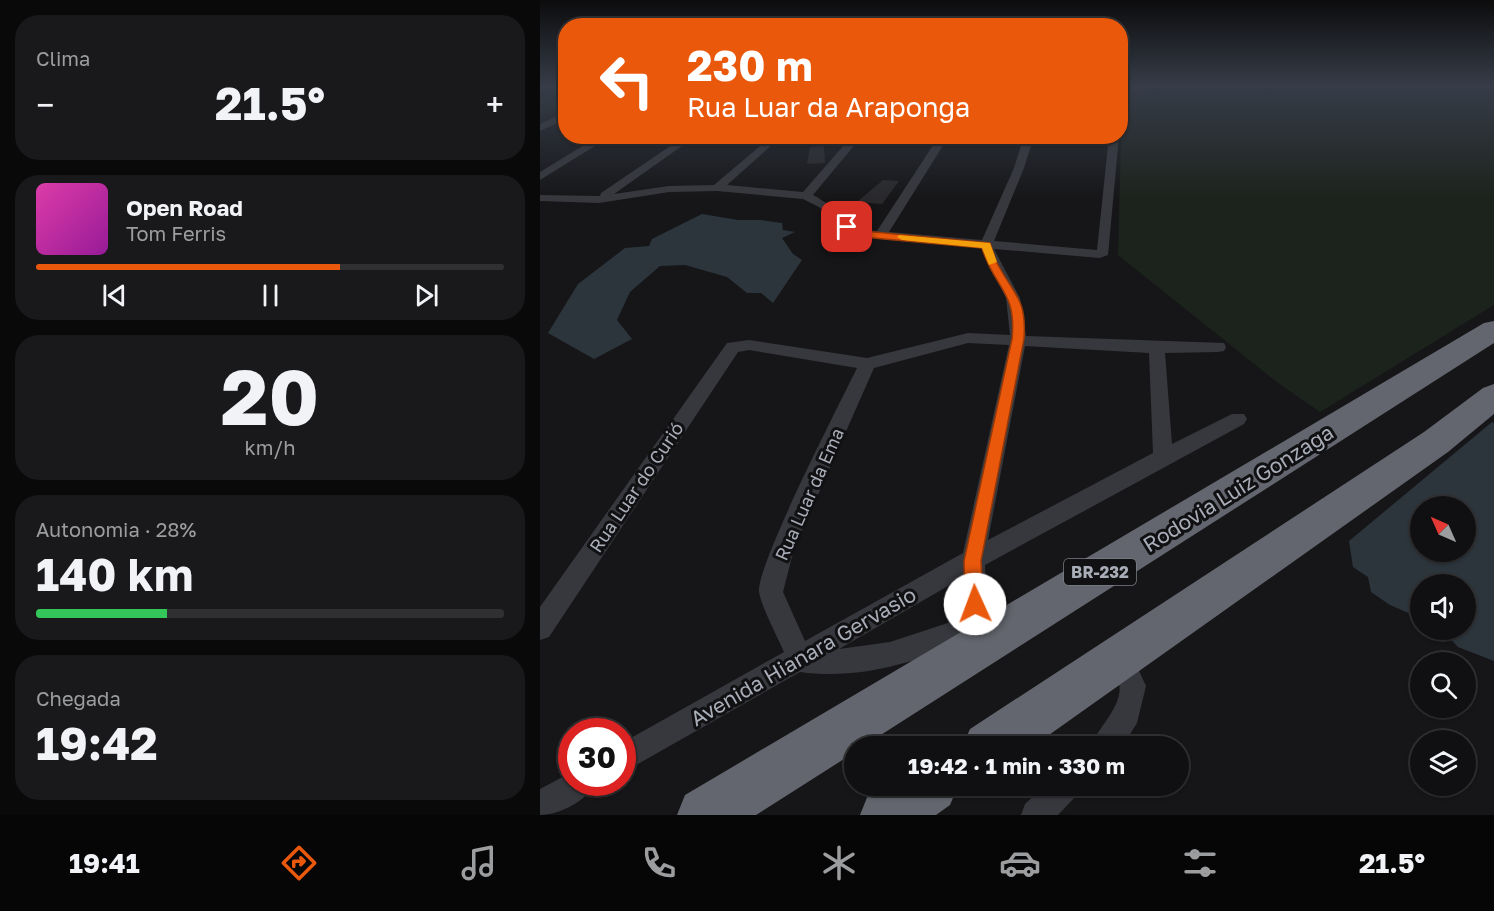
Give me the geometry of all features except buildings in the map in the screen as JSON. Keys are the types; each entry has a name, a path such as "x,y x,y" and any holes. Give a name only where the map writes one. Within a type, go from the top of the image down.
{"highway":[{"name":"Rodovia Luiz Gonzaga","path":"705,815 978,636 1494,330"},
{"path":"1004,736 1436,442 1494,396"},
{"path":"888,815 916,796"}],"street":[{"path":"540,177 594,144"},
{"path":"599,200 680,144"},
{"path":"717,188 769,144"},
{"path":"806,195 851,144"},
{"path":"881,236 939,144"},
{"path":"800,659 852,664 978,636 973,561 1020,320 1017,303 991,260 986,245 1019,168 1026,144"},
{"path":"540,198 599,200 669,189 717,188 806,195 823,205 852,231 881,236 1100,254 1103,252 1113,144"},
{"path":"867,364 968,338 1157,348 1218,347"},
{"name":"Rua Luar do Curió","path":"540,628 733,347 748,345 867,364"},
{"path":"1157,348 1163,456"},
{"name":"Rua Luar da Ema","path":"800,659 771,592 774,575 783,549 867,364"},
{"name":"Avenida Hianara Gervasio","path":"636,751 1163,456 1238,419"},
{"path":"1113,736 1123,723 1133,686 1120,657"},
{"path":"540,806 558,796"},
{"path":"1036,815 1056,796"}],"shaded area":[{"path":"1128,124 1494,124 1494,305 1320,412 1278,383 1118,255 1121,144 1128,144"},
{"path":"702,214 738,220 782,223 783,230 795,232 782,238 793,254 802,260 773,303 761,293 747,293 727,277 685,265 660,266 630,292 617,320 632,339 594,359 548,333 578,284 625,248 649,246 652,239"},
{"path":"1492,422 1494,423 1494,661 1476,652 1458,647 1451,640 1476,640 1476,574 1410,574 1410,614 1390,605 1371,592 1368,577 1353,567 1349,541"}],"slow traffic":[{"path":"902,237 986,245 992,262"}],"route":[{"path":"847,227 862,234 986,245 991,260 1017,303 1020,320 1018,339 973,561 975,604"}]}
